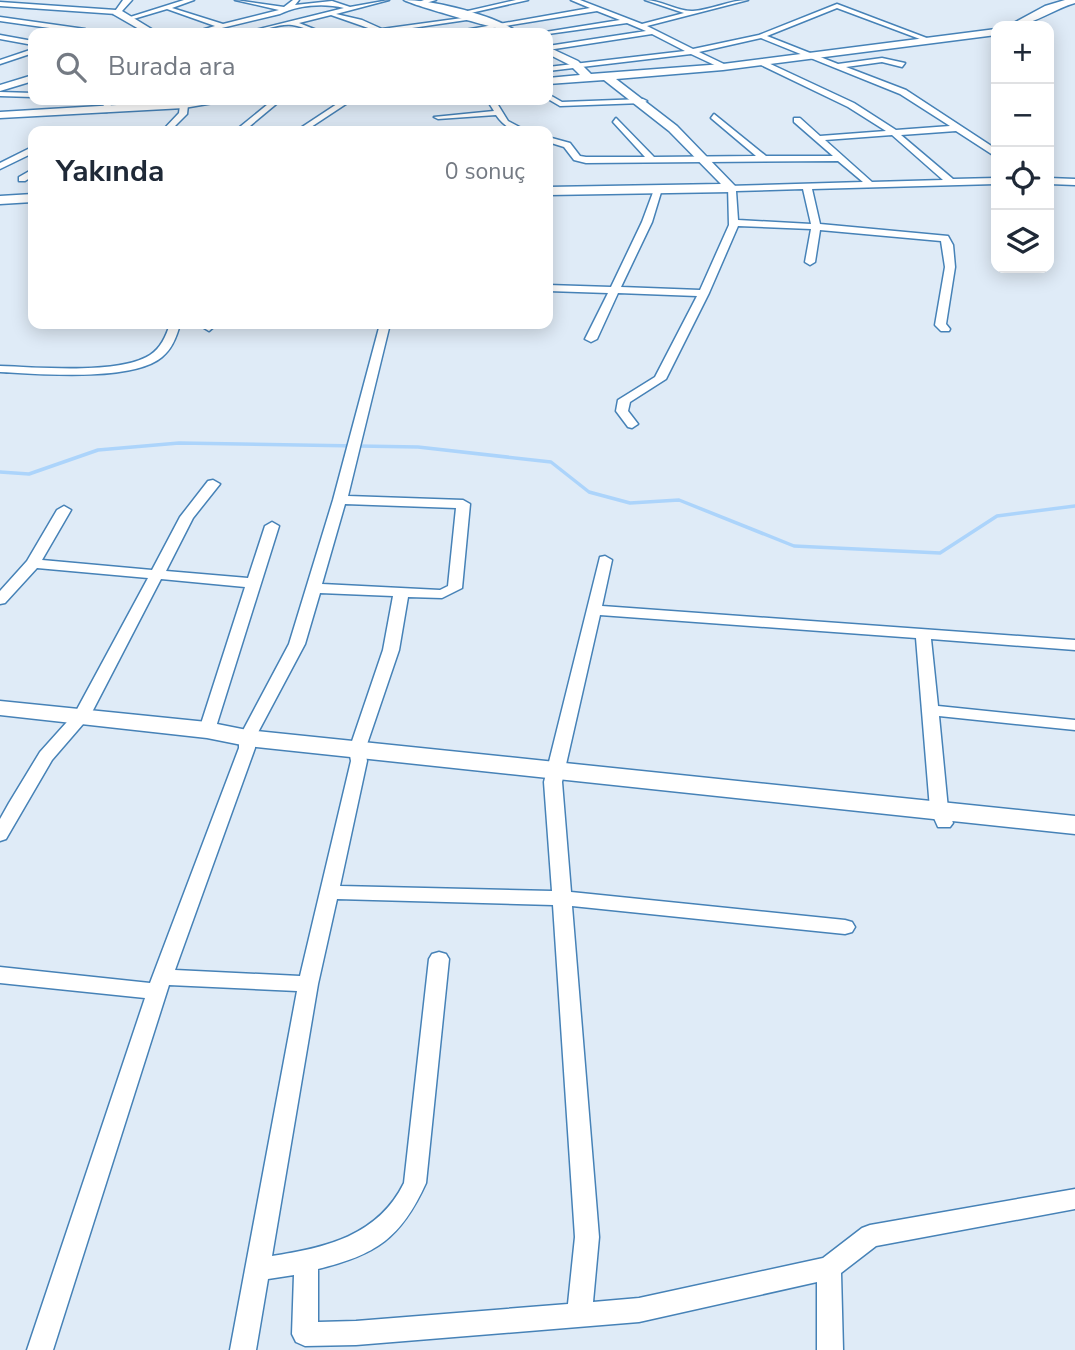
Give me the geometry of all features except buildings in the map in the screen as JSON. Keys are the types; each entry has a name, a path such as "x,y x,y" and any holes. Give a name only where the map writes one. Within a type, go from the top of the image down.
{"street":[{"path":"2,4 12,0"},
{"path":"103,21 128,0"},
{"path":"130,18 170,9 191,0"},
{"path":"238,0 288,9"},
{"path":"288,9 296,0"},
{"path":"269,28 386,0"},
{"path":"408,0 477,18 498,27"},
{"path":"419,3 433,0"},
{"path":"459,13 525,0"},
{"path":"574,0 597,0"},
{"path":"648,0 690,13"},
{"path":"641,26 745,0"},
{"path":"1023,21 1048,8 1074,0"},
{"path":"586,1 723,67"},
{"path":"214,28 288,9 332,3 353,8"},
{"path":"2,4 116,12 145,28"},
{"path":"553,68 687,50 761,36 837,6 930,41"},
{"path":"170,9 222,26"},
{"path":"490,28 599,9"},
{"path":"328,14 360,21 376,28"},
{"path":"405,28 477,18"},
{"path":"0,19 57,28"},
{"path":"553,31 626,20"},
{"path":"292,23 306,28"},
{"path":"90,28 94,26"},
{"path":"553,48 654,32"},
{"path":"553,81 764,63 991,33"},
{"path":"761,36 903,92 991,150"},
{"path":"0,37 28,42"},
{"path":"889,68 908,65 890,46"},
{"path":"553,52 576,64 589,78"},
{"path":"1,61 28,53"},
{"path":"839,66 882,60 902,65"},
{"path":"764,63 851,104 893,132 950,181"},
{"path":"607,77 643,101 731,188 733,223 704,293 660,379 624,400 622,411 632,424"},
{"path":"0,88 28,80"},
{"path":"0,94 28,95"},
{"path":"553,99 560,104 643,101"},
{"path":"0,115 107,105 184,105 183,114 171,126"},
{"path":"245,126 271,105"},
{"path":"308,126 340,105"},
{"path":"493,105 505,123 512,126"},
{"path":"438,117 497,113"},
{"path":"714,116 764,159"},
{"path":"616,120 651,158"},
{"path":"797,120 868,182"},
{"path":"820,138 958,128"},
{"path":"553,141 567,145 580,159 842,158"},
{"path":"0,151 28,153"},
{"path":"0,166 28,154"},
{"path":"22,179 28,175"},
{"path":"553,191 991,181"},
{"path":"1054,181 1075,182"},
{"path":"807,185 816,227 810,262"},
{"path":"592,339 613,288 647,222 658,189"},
{"path":"0,200 28,198"},
{"path":"733,223 938,236 948,240 949,271 940,324 945,330"},
{"path":"553,288 704,293"},
{"path":"0,369 128,366 153,359 169,342 173,329"},
{"path":"40,1350 159,985 247,743 297,644 358,435 384,329"},
{"path":"1,832 31,779 74,723 187,517 213,484"},
{"path":"315,587 442,594 455,588 463,504 340,500"},
{"path":"0,600 33,563 64,510"},
{"path":"207,730 272,526"},
{"path":"579,1314 587,1237 554,777 605,560"},
{"path":"33,563 253,583"},
{"path":"243,1350 308,984 358,756 391,650 401,592"},
{"path":"595,611 1075,645"},
{"path":"923,634 941,816"},
{"path":"0,708 74,723 358,756 941,816 1075,825"},
{"path":"932,710 1075,725"},
{"path":"0,721 207,730 247,743"},
{"path":"941,816 1075,839"},
{"path":"329,892 562,898 845,927"},
{"path":"256,1270 306,1262 366,1242 392,1225 408,1205 415,1183 439,959"},
{"path":"0,975 159,985 308,984"},
{"path":"306,1262 304,1334 356,1333 639,1310 830,1268 870,1236 1075,1199"},
{"path":"830,1268 830,1350"}],"waterway":[{"path":"0,472 29,474 98,450 179,443 418,447 551,462 589,492 630,503 679,500 794,546 940,553 997,516 1075,506"}]}
